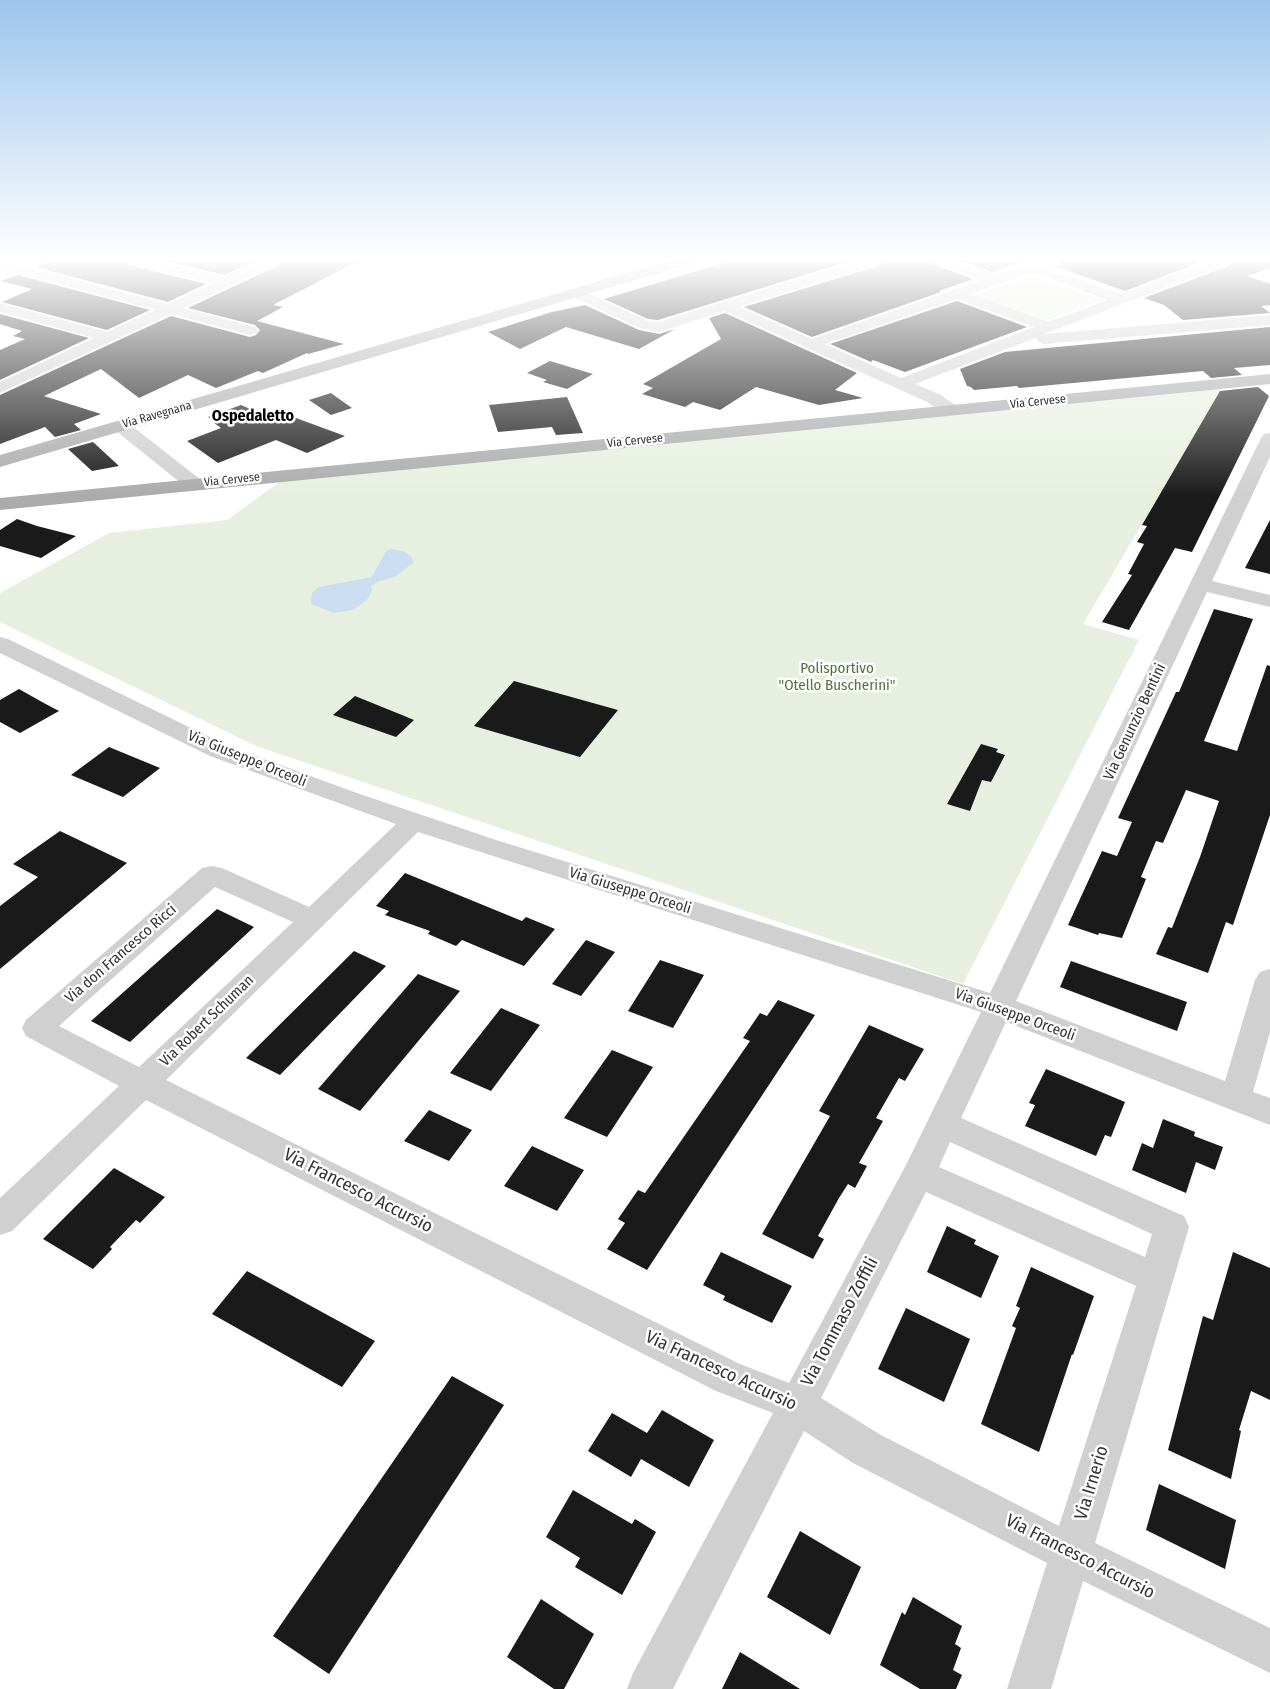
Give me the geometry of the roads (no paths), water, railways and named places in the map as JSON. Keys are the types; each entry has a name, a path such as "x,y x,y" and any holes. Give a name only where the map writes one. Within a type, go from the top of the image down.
{"main road":[{"name":"Via Ravegnana","path":"0,461 417,339"},
{"name":"Via Cervese","path":"0,504 194,484 926,401 951,410 1270,379"}],"street":[{"path":"0,388 104,339"},
{"path":"799,339 900,384 926,401 934,372"},
{"path":"811,344 826,339"},
{"path":"900,384 1022,339"},
{"path":"121,426 194,484"},
{"name":"Via Genunzio Bentini","path":"1000,1007 1270,438"},
{"path":"1201,584 1270,601"},
{"name":"Via Giuseppe Orceoli","path":"1,646 219,751 413,822 1000,1007 1270,1112"},
{"name":"Via Robert Schuman","path":"0,1220 413,822"},
{"name":"Via don Francesco Ricci","path":"142,1083 37,1028 212,876 313,920"},
{"path":"1236,1098 1270,980"},
{"name":"Via Tommaso Zoffili","path":"649,1689 796,1404 919,1173 1000,1007"},
{"name":"Via Francesco Accursio","path":"142,1083 729,1378 796,1404 867,1449 1070,1553 1270,1651"},
{"name":"Via Irnerio","path":"943,1124 1172,1227 1029,1689"},
{"path":"919,1173 1155,1278"}],"water":[{"path":"391,549 403,551 411,556 414,562 395,577 379,581 371,586 372,591 367,600 353,610 334,613 311,604 312,593 319,587 372,577 386,551"}],"district":[{"name":"Ospedaletto","path":"253,417"}],"park label":[{"name":"Polisportivo \"Otello Buscherini\"","path":"837,678"}]}
